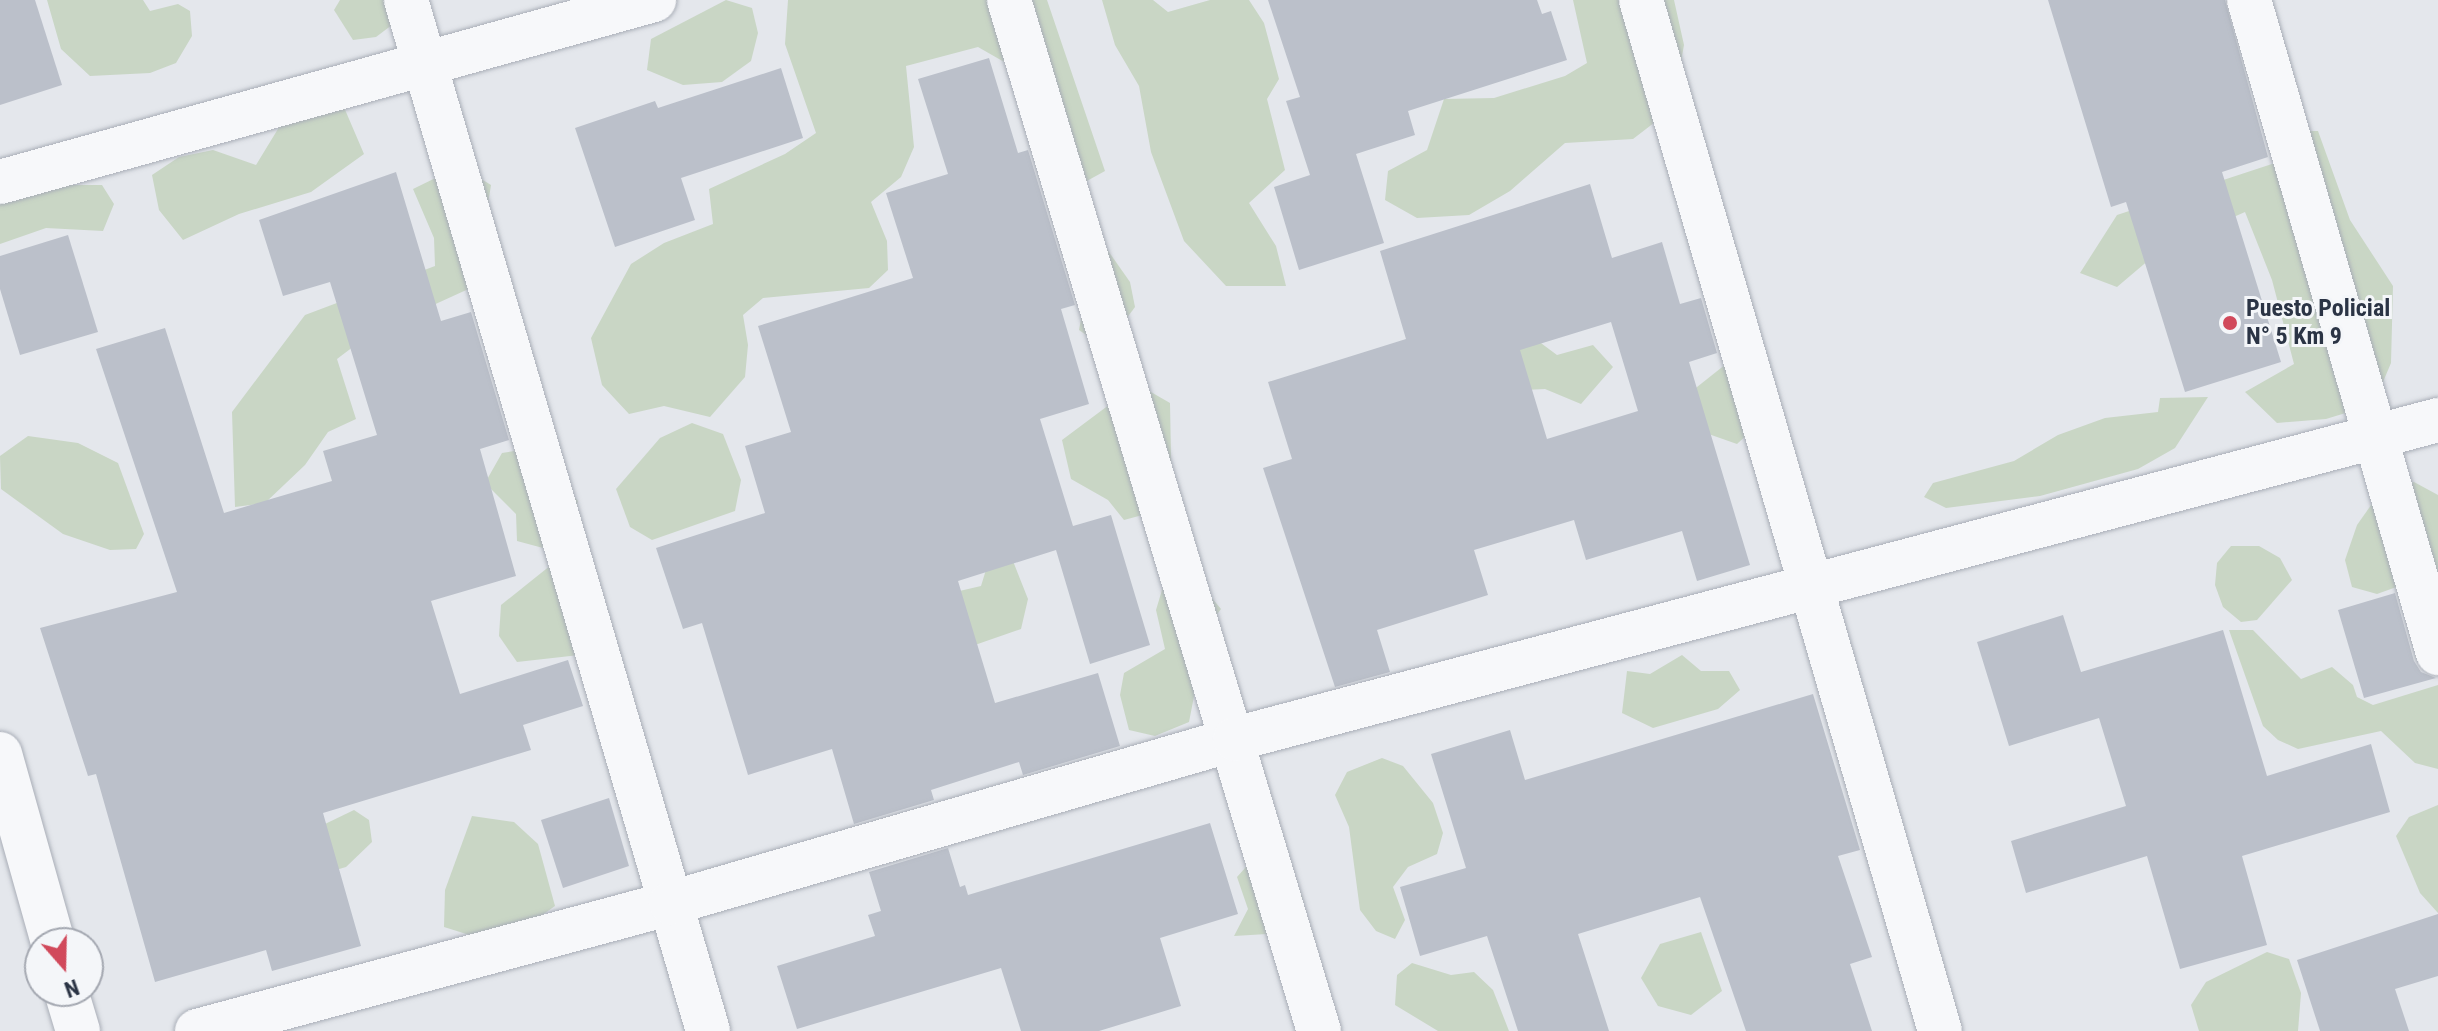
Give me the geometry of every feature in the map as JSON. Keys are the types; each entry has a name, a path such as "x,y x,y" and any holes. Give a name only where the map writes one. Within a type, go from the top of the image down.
{"street":[{"path":"406,0 708,1031"},
{"path":"0,182 423,61 654,0"},
{"path":"1009,0 1235,739 1319,1031"},
{"path":"1641,0 1940,1031"},
{"path":"2249,0 2378,436 2438,653"},
{"path":"197,1031 671,903 1235,739 2438,420"},
{"path":"0,754 49,927"},
{"path":"71,1007 78,1031"}],"green space":[{"path":"47,0 143,0 150,11 178,4 190,11 192,36 176,63 150,73 90,76 61,49"},
{"path":"340,0 425,0 376,37 353,40 334,10"},
{"path":"726,0 752,8 758,33 751,61 722,82 683,85 647,70 651,39"},
{"path":"788,0 1047,0 1105,171 1065,193 1006,63 978,47 906,66 914,147 901,177 871,202 887,241 888,270 869,288 763,298 743,315 748,345 745,377 710,417 664,406 629,414 602,385 591,338 631,264 664,243 713,224 709,189 785,154 816,133 785,44"},
{"path":"1102,0 1153,0 1168,12 1210,0 1249,0 1264,23 1279,79 1267,99 1285,170 1249,203 1276,246 1286,286 1226,286 1184,241 1151,152 1139,86 1115,45"},
{"path":"1573,0 1674,0 1684,45 1677,83 1659,119 1633,139 1565,143 1510,191 1469,215 1417,218 1385,200 1388,171 1427,150 1444,99 1494,98 1565,76 1587,63"},
{"path":"343,105 364,154 311,192 239,214 183,240 159,210 152,175 179,157 213,150 256,165 281,124"},
{"path":"2290,131 2318,131 2350,220 2393,286 2391,363 2380,389 2362,408 2326,419 2277,423 2245,392 2294,364 2272,280 2245,212 2163,248 2117,287 2080,273 2117,215 2278,162"},
{"path":"460,166 491,185 475,286 370,334 337,359 356,419 328,432 305,465 265,503 235,507 232,412 305,315 435,266 434,238 413,189"},
{"path":"68,185 102,185 114,204 103,231 46,228 0,244 0,194"},
{"path":"1097,235 1130,282 1135,307 1121,326 1095,341 1079,330"},
{"path":"1530,335 1557,355 1593,345 1613,367 1581,404 1545,389 1488,392"},
{"path":"1731,360 1773,411 1737,444 1700,431 1687,395"},
{"path":"1137,384 1170,403 1172,507 1124,520 1108,500 1071,479 1062,440"},
{"path":"2208,397 2175,448 2138,469 2040,496 1946,508 1924,497 1933,483 2014,461 2058,435 2105,418 2158,412 2160,398"},
{"path":"692,423 723,434 741,480 735,511 652,540 630,527 616,489 660,438"},
{"path":"28,436 78,443 118,463 144,534 136,549 110,550 63,534 1,489 0,456"},
{"path":"532,448 578,501 569,527 543,548 517,541 516,514 485,483 502,453"},
{"path":"2414,482 2438,495 2438,572 2377,594 2352,587 2345,560 2357,525 2381,491"},
{"path":"2231,546 2259,546 2280,558 2292,580 2257,620 2241,622 2223,607 2215,585 2217,563"},
{"path":"1011,556 1028,599 1021,629 972,646 938,596 981,586 989,560"},
{"path":"561,557 597,653 517,662 499,636 501,605"},
{"path":"1192,574 1221,609 1192,648 1197,681 1189,722 1155,736 1129,730 1120,695 1124,673 1165,649 1156,610 1165,580"},
{"path":"2229,630 2253,630 2301,679 2332,667 2353,685 2357,697 2373,705 2438,685 2438,769 2415,763 2381,731 2298,749 2278,740 2263,726"},
{"path":"1682,655 1701,671 1729,671 1740,690 1718,709 1653,728 1622,713 1627,671 1650,674"},
{"path":"1382,758 1403,766 1433,803 1443,833 1437,854 1408,867 1393,887 1405,920 1395,939 1376,931 1360,910 1349,827 1335,795 1347,772"},
{"path":"2438,805 2438,913 2420,893 2396,836 2409,817"},
{"path":"354,810 369,820 372,842 346,867 291,883 325,824"},
{"path":"472,816 514,822 538,844 555,906 538,918 479,938 444,927 445,890"},
{"path":"1254,858 1294,881 1303,898 1292,925 1267,934 1234,936 1248,909 1237,877"},
{"path":"1701,932 1722,991 1691,1015 1658,1006 1641,978 1660,944"},
{"path":"2267,952 2289,959 2301,993 2298,1031 2199,1031 2191,1005 2206,982"},
{"path":"1412,963 1451,975 1474,972 1493,990 1509,1031 1438,1031 1395,1005 1397,975"}],"building":[{"path":"0,0 35,0 62,85 0,105"},
{"path":"1268,0 1537,0 1542,14 1551,11 1567,60 1408,111 1415,135 1356,154 1384,243 1299,270 1274,187 1310,175 1286,101 1300,97"},
{"path":"2048,0 2225,0 2268,157 2222,172 2281,362 2185,392 2126,202 2111,207"},
{"path":"989,58 1018,153 1028,150 1075,305 1061,309 1089,404 1040,419 1073,526 1111,515 1150,645 1090,664 1056,550 958,581 995,703 1098,673 1120,746 1023,775 1019,762 931,790 934,800 854,824 832,749 748,775 702,623 683,629 656,548 765,513 745,446 791,432 758,326 913,278 886,193 948,174 918,79"},
{"path":"781,68 803,138 681,178 695,220 615,247 575,128 655,101 658,108"},
{"path":"396,172 441,321 471,312 509,440 480,449 516,576 431,601 460,694 568,660 583,706 523,725 531,750 323,813 361,946 272,971 266,950 155,982 96,774 88,776 40,628 177,592 96,349 165,328 224,513 332,481 323,451 377,435 330,282 283,296 259,220"},
{"path":"1590,184 1612,258 1662,242 1680,304 1701,298 1717,353 1689,362 1750,565 1697,581 1682,531 1586,560 1574,520 1474,550 1488,595 1377,630 1390,672 1335,687 1263,468 1292,459 1268,382 1406,339 1380,251","holes":["1611,322 1638,411 1547,439 1520,350"]},
{"path":"68,235 98,332 20,355 0,289 0,256"},
{"path":"2395,593 2414,661 2421,672 2436,678 2364,698 2338,610"},
{"path":"2063,615 2081,672 2223,630 2267,776 2371,744 2390,812 2242,856 2267,945 2180,969 2147,856 2026,893 2011,841 2126,806 2099,718 2009,746 1977,642"},
{"path":"1813,694 1860,850 1838,856 1872,957 1850,964 1872,1031 1746,1031 1700,897 1578,934 1609,1031 1518,1031 1487,936 1420,956 1400,887 1466,868 1431,754 1510,730 1525,780"},
{"path":"609,798 629,866 563,888 541,820"},
{"path":"1210,823 1238,914 1160,938 1181,1006 1099,1031 1021,1031 1001,968 797,1029 777,966 875,936 868,915 881,911 869,872 948,848 960,887 965,885 968,895"},
{"path":"2438,914 2438,976 2395,989 2409,1031 2320,1031 2297,960"}],"place":[{"name":"Puesto Policial N° 5 Km 9","path":"2230,323"}]}
